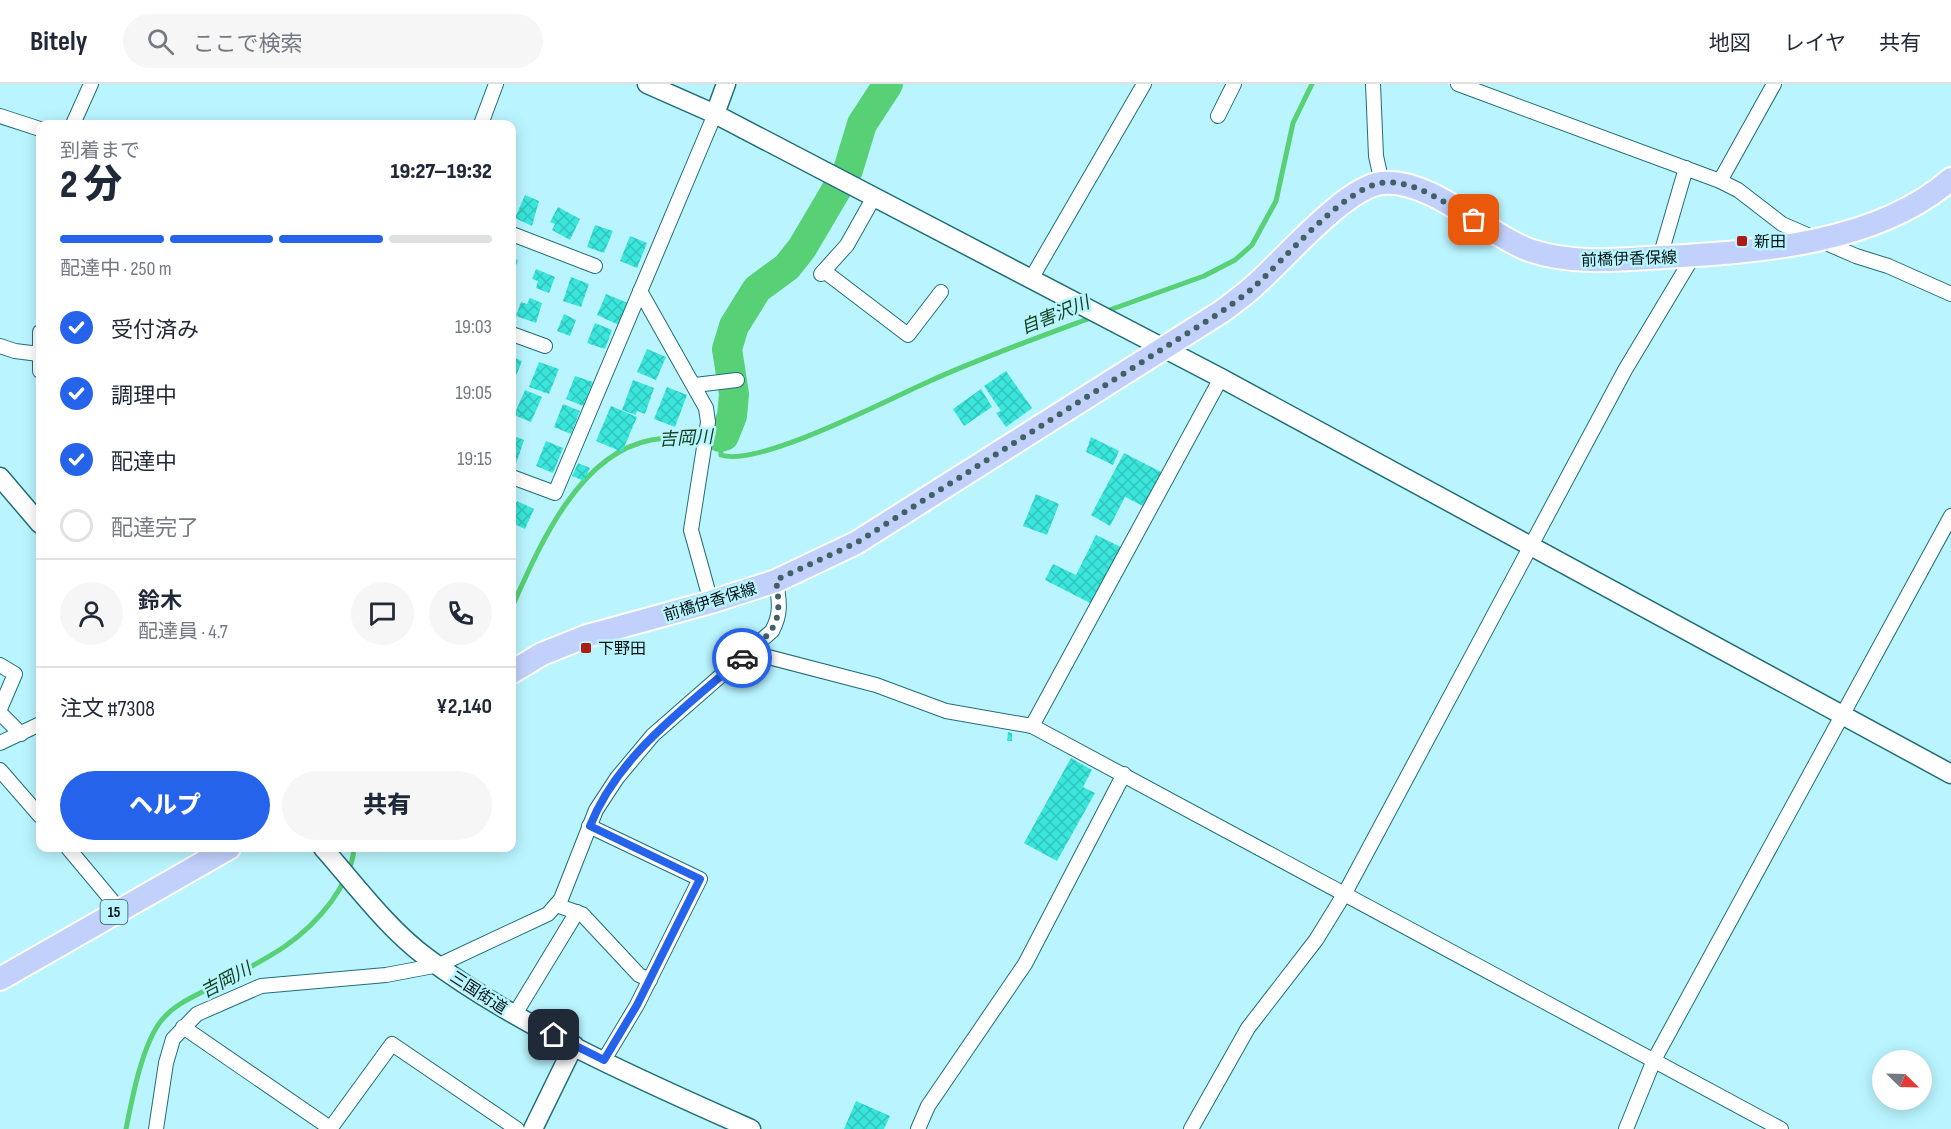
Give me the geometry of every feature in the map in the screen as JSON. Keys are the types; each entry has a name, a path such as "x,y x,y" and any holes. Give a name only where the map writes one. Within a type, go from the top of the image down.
{"main road":[{"name":"前橋伊香保線","path":"516,670 542,654 587,636 711,602 776,580 866,537 1050,423 1162,348 1221,312 1253,288 1341,204 1363,190 1382,183 1416,189 1511,241 1552,256 1582,261 1777,249 1855,230 1883,219 1939,190 1951,179"},
{"name":"15","path":"0,979 222,852"}],"street":[{"path":"75,120 91,84"},
{"path":"482,120 496,84"},
{"path":"648,84 715,114 1221,378 1951,774"},
{"path":"516,478 555,493 726,84"},
{"path":"1031,279 1144,84"},
{"path":"1218,116 1234,84"},
{"path":"1372,84 1376,156 1382,183"},
{"path":"1458,84 1720,181 1738,190 1782,224 1813,239 1888,266 1951,294"},
{"path":"1720,181 1774,84"},
{"path":"0,116 36,128"},
{"path":"1660,257 1686,168"},
{"path":"868,194 846,245 822,272 908,335 941,292"},
{"path":"516,236 595,266"},
{"path":"1191,1129 1248,1028 1316,940 1345,893 1625,370 1694,255"},
{"path":"640,291 706,408 708,422 691,530 711,602"},
{"path":"516,335 545,346"},
{"path":"0,346 36,354"},
{"path":"1032,726 1221,378"},
{"path":"694,385 737,380"},
{"path":"0,477 36,519"},
{"path":"1626,1129 1654,1060 1951,516"},
{"path":"156,1129 166,1064 173,1040 196,1014 261,986 386,975 439,965 548,914 561,899 596,810 617,778 653,735 772,630 778,619 780,607 776,580"},
{"path":"749,652 876,685 946,711 1032,726 1781,1129"},
{"path":"0,665 15,675 0,711 21,734"},
{"path":"0,743 36,726"},
{"path":"0,770 36,811"},
{"path":"918,1129 928,1106 1025,964 1124,774"},
{"path":"590,826 700,879 650,980 604,1060"},
{"path":"71,852 119,909"},
{"name":"三国街道","path":"327,852 394,927 425,956 515,1014 743,1127"},
{"path":"556,905 582,914 639,975 650,980"},
{"path":"515,1014 577,912"},
{"path":"183,1027 330,1129 392,1044 517,1129"},
{"path":"532,1129 574,1045"}],"building":[{"path":"525,195 539,201 532,226 516,218"},
{"path":"558,207 580,219 570,240 552,230 555,224 550,222"},
{"path":"595,225 613,231 604,253 587,247"},
{"path":"630,236 647,243 637,268 620,261"},
{"path":"536,269 555,277 549,293 536,288 538,281 532,279"},
{"path":"571,277 589,284 581,307 563,301"},
{"path":"606,294 628,303 619,325 597,315"},
{"path":"530,298 542,303 536,323 516,316 521,302 527,304"},
{"path":"564,314 576,320 570,336 557,331"},
{"path":"595,323 612,330 605,349 587,343"},
{"path":"647,349 666,357 656,380 637,372"},
{"path":"516,359 522,361 516,376"},
{"path":"539,362 559,369 549,394 529,387"},
{"path":"1006,371 1032,408 1006,427 996,413 1001,411 984,386"},
{"path":"575,376 593,382 583,406 566,399"},
{"path":"633,380 654,388 645,414 637,411 636,415 622,410"},
{"path":"667,387 687,395 675,427 654,419"},
{"path":"981,389 992,407 964,426 953,409"},
{"path":"525,390 542,397 531,422 516,416"},
{"path":"563,404 580,411 571,434 554,427"},
{"path":"611,406 637,417 622,452 596,441"},
{"path":"516,437 524,440 516,464"},
{"path":"1091,437 1119,451 1113,465 1086,452"},
{"path":"546,441 563,448 553,473 536,466"},
{"path":"1124,453 1165,474 1147,508 1125,497 1110,526 1091,515"},
{"path":"578,463 590,468 584,481 572,476"},
{"path":"1036,494 1059,504 1047,535 1023,526"},
{"path":"517,501 534,509 525,529 516,525"},
{"path":"1096,535 1123,548 1094,605 1045,580 1053,564 1076,575"},
{"path":"1008,732 1012,733 1012,741 1007,741"},
{"path":"1071,758 1092,770 1083,787 1095,793 1057,861 1024,843"},
{"path":"856,1101 890,1116 884,1129 844,1129"}],"waterway":[{"name":"吉岡川","path":"720,437 724,436 732,416 734,394 727,349 734,326 757,289 787,267 802,248 848,170 862,124 888,84"},
{"name":"自害沢川","path":"1104,312 1204,276 1235,260 1252,245 1276,201 1293,123 1312,84"},
{"name":"自害沢川","path":"516,598 564,506 582,483 602,464 625,449 651,440 720,437 721,455 739,456 764,451 825,429 970,364 1093,317"},
{"name":"吉岡川","path":"126,1129 143,1058 154,1031 161,1021 178,1005 263,960 305,930 339,890 349,869 353,852"}],"way so far":[{"path":"742,658 772,630 778,619 780,607 776,580 856,543 1050,423 1162,348 1221,312 1253,288 1341,204 1363,190 1382,183 1398,184 1434,197 1474,220"}],"place":[{"name":"新田","path":"1742,241"},
{"name":"下野田","path":"586,648"}],"route":[{"path":"554,1035 604,1060 637,1005 700,879 590,826 596,810 617,778 653,735 742,658"}]}
